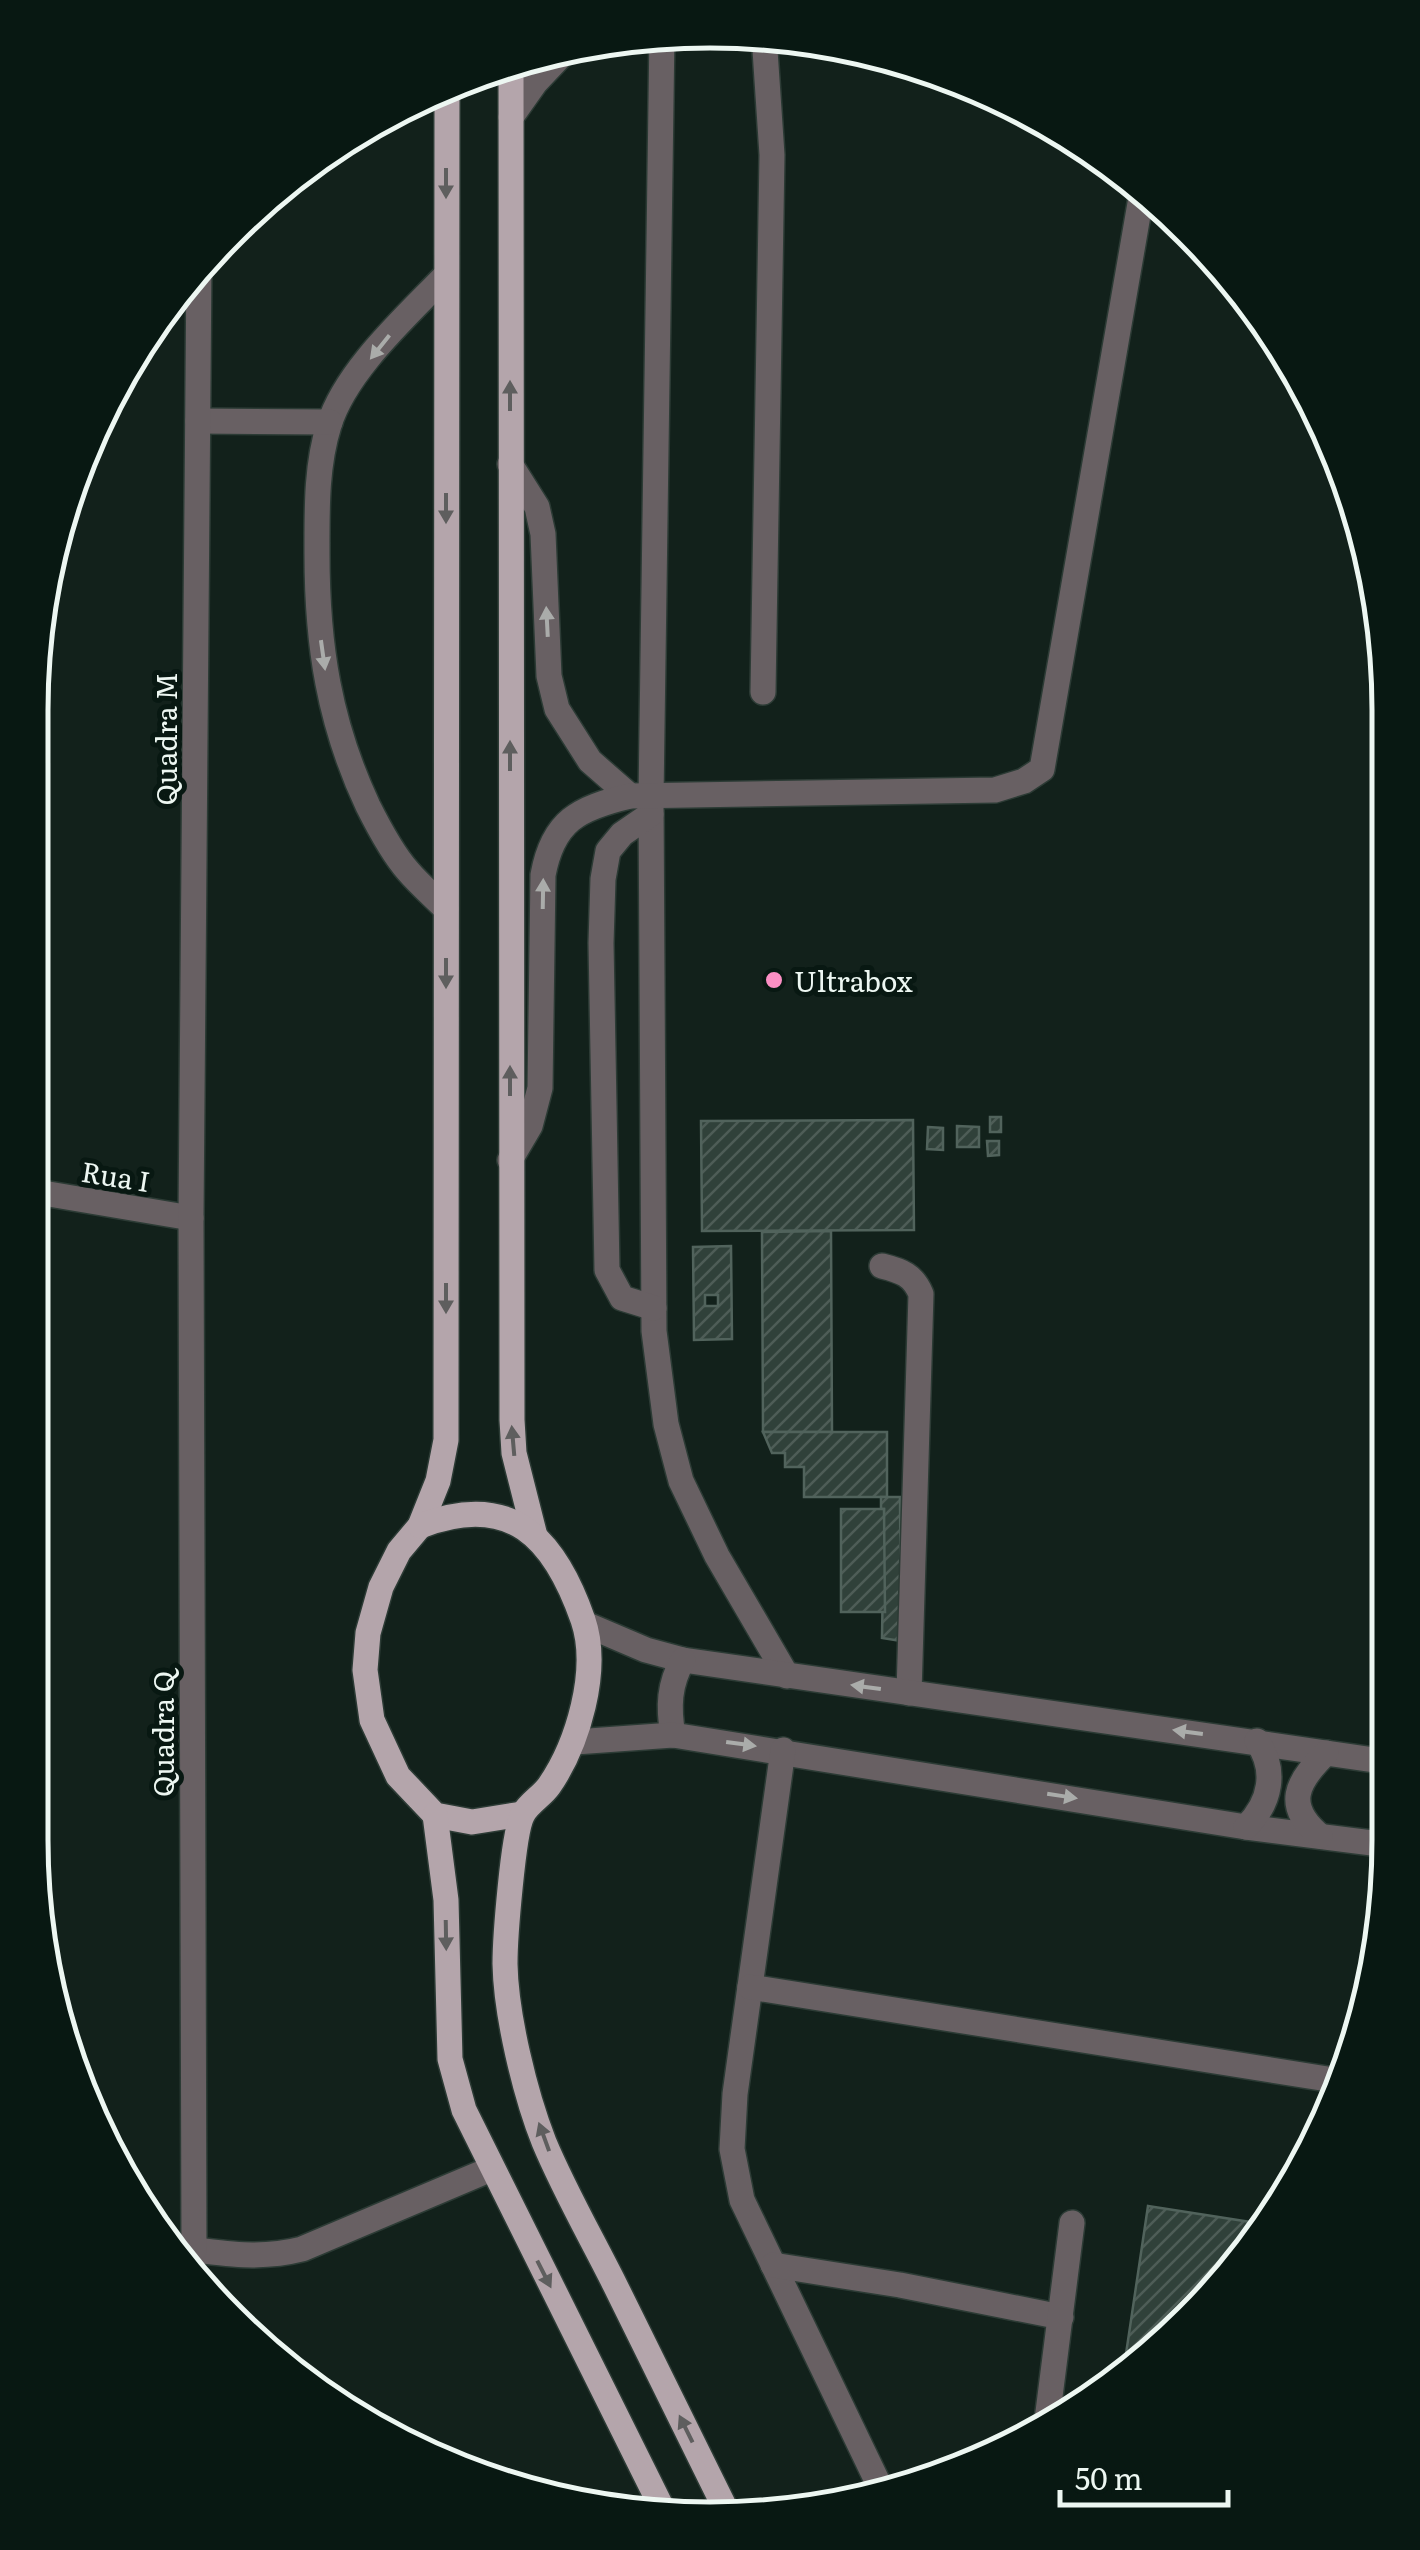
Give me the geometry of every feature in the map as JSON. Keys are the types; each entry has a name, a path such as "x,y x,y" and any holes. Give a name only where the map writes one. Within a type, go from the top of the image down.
{"main road":[{"path":"511,79 510,1160 514,1453 535,1536"},
{"path":"447,102 446,1440 438,1481 420,1526 399,1550 380,1587 368,1633 365,1670 372,1720 398,1776 435,1816 446,1900 450,2059 464,2110 658,2500"},
{"path":"420,1526 452,1514 483,1513 510,1519 535,1536 563,1574 584,1624 588,1660 574,1742 548,1788 522,1814 517,1836 506,1964 515,2039 543,2140 722,2502"},
{"path":"435,1816 472,1822 522,1814"}],"street":[{"path":"662,50 644,803 654,1308 666,1424 682,1481 716,1556 787,1676"},
{"path":"763,692 772,155 765,50"},
{"path":"511,117 550,67"},
{"path":"510,1160 530,1126 540,1088 543,875 548,848 561,828 580,812 600,803 995,790 1024,781 1042,769 1140,206"},
{"path":"446,274 388,336 352,382 330,422 320,469 317,592 321,649 336,727 377,824 406,869 446,909"},
{"name":"Quadra M","path":"191,1218 199,289"},
{"path":"198,422 330,422"},
{"path":"510,464 536,507 543,534 550,676 557,709 590,760 644,803"},
{"path":"644,803 608,851 603,878 607,1270 622,1298 654,1308"},
{"name":"Rua I","path":"48,1194 191,1218"},
{"name":"Quadra Q","path":"191,1218 194,2250"},
{"path":"882,1266 903,1271 916,1282 920,1294 909,1694"},
{"path":"584,1624 646,1650 683,1660 1372,1760"},
{"path":"672,1734 670,1696 683,1660"},
{"path":"574,1742 672,1734 1246,1827 1372,1844"},
{"path":"1246,1827 1260,1811 1268,1791 1268,1757 1257,1742"},
{"path":"784,1750 735,2094 732,2148 742,2200 877,2481"},
{"path":"1320,1836 1302,1821 1298,1790 1312,1766 1326,1753"},
{"path":"750,1987 1328,2078"},
{"path":"189,2249 241,2257 277,2256 302,2249 491,2168"},
{"path":"1049,2409 1072,2223"},
{"path":"774,2266 1061,2317"}],"building":[{"path":"990,1117 1001,1117 1001,1132 990,1132"},
{"path":"913,1120 914,1230 702,1231 701,1121"},
{"path":"957,1126 979,1127 979,1147 957,1147"},
{"path":"928,1127 943,1128 943,1150 927,1149"},
{"path":"987,1141 999,1141 999,1155 988,1156"},
{"path":"831,1231 832,1432 763,1432 762,1232"},
{"path":"731,1246 732,1339 694,1340 693,1247","holes":["705,1295 718,1295 718,1306 705,1306"]},
{"path":"763,1432 887,1432 887,1497 804,1497 804,1467 785,1467 785,1453 772,1453"},
{"path":"881,1497 900,1497 901,1641 882,1638"},
{"path":"841,1509 884,1509 885,1612 841,1612"},
{"path":"1148,2206 1251,2222 1208,2277 1126,2355"}],"place":[{"name":"Ultrabox","path":"774,980"}]}
